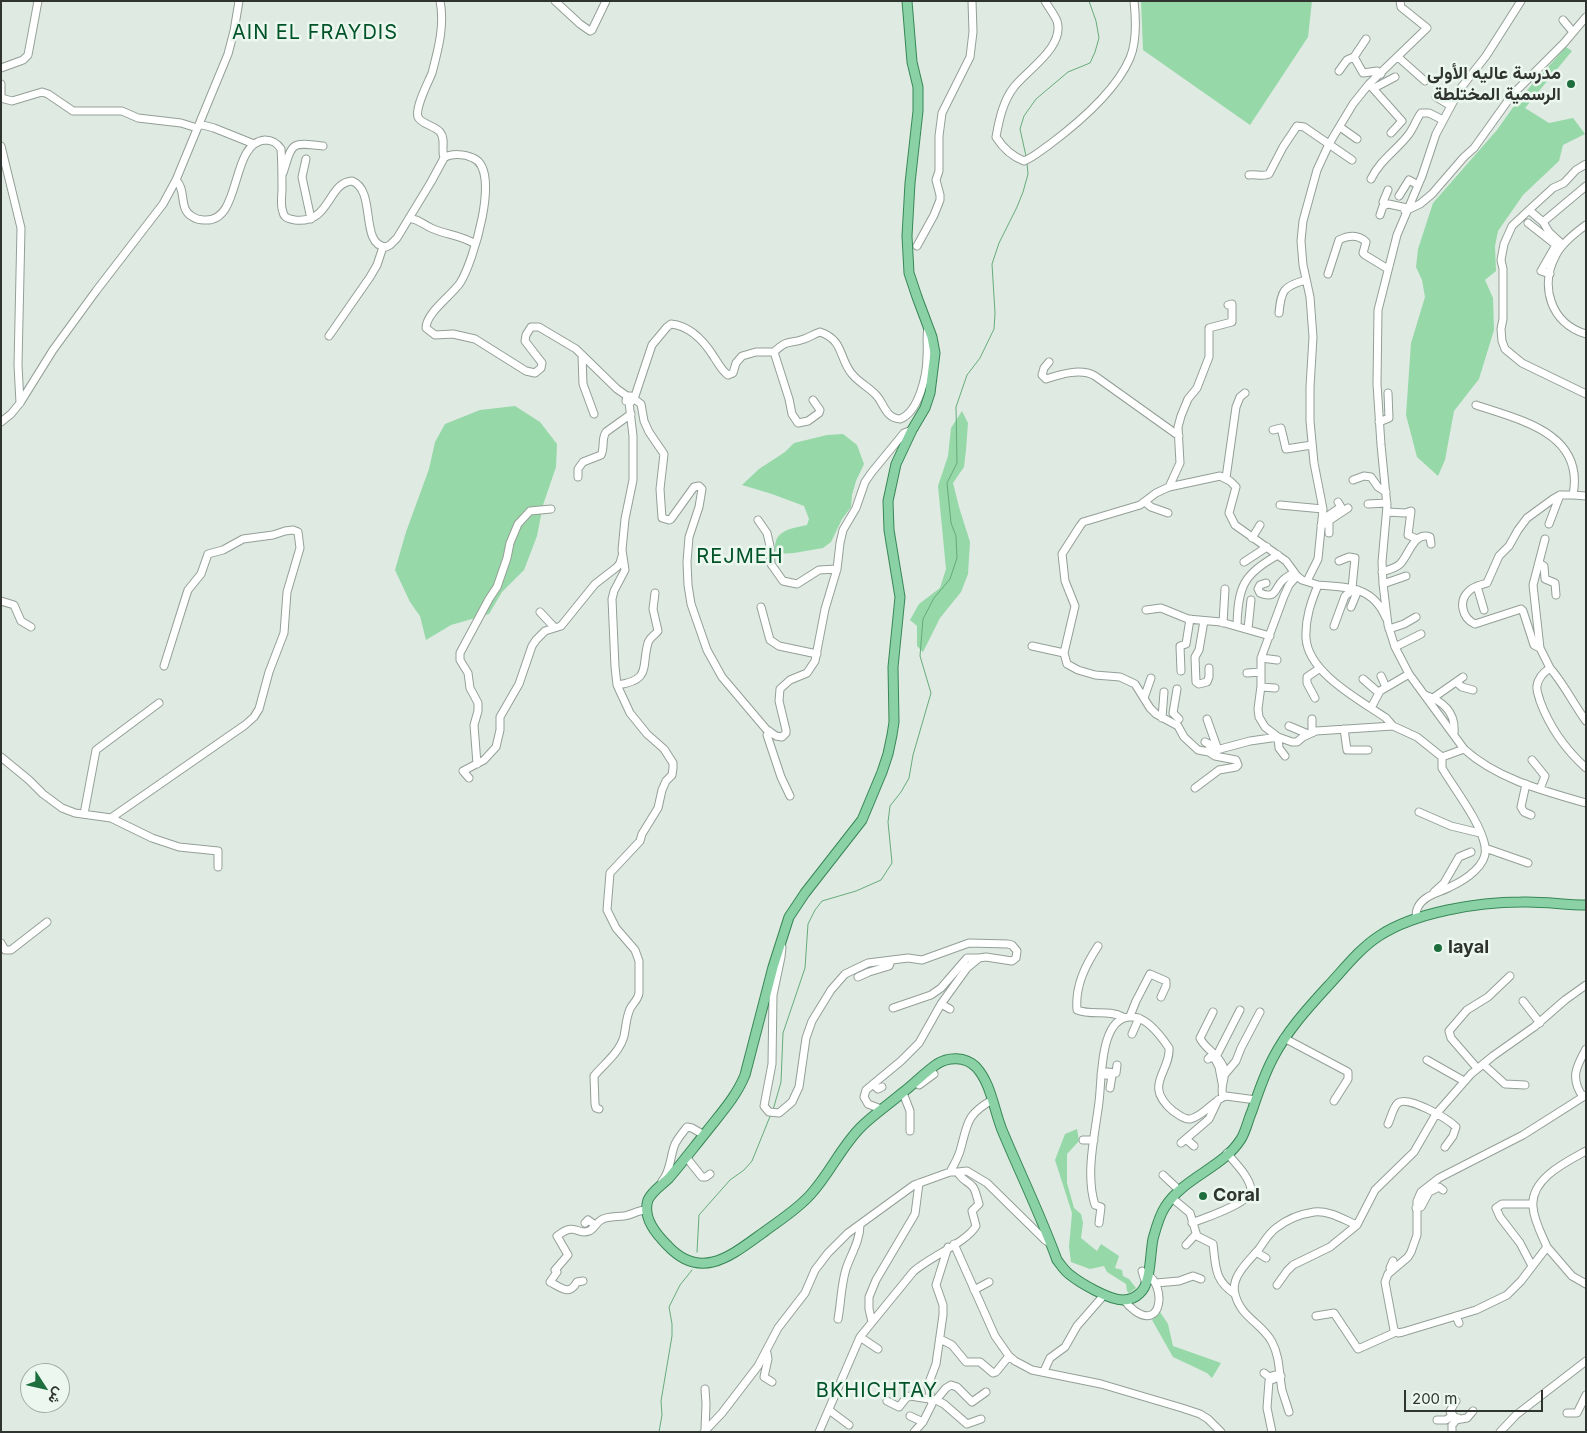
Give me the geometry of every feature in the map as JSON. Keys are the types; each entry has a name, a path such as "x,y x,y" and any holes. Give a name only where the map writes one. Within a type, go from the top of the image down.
{"main road":[{"path":"907,1 912,62 918,87 918,111 910,182 907,236 909,273 932,337 935,353 930,393 925,408 896,464 888,501 889,530 900,597 893,667 894,722 888,754 862,820 789,917 745,1076 736,1096 668,1180 650,1196 642,1210 660,1237 672,1250 682,1257 699,1263 710,1263 727,1258 805,1200 817,1187 859,1128 941,1062 959,1059 977,1068 988,1089 1004,1134 1052,1244 1057,1260 1068,1273 1104,1295 1124,1300 1135,1297 1146,1285 1145,1273 1161,1214 1172,1198 1199,1179 1242,1138 1272,1058 1284,1038 1306,1010 1362,950 1379,936 1416,919 1492,903 1523,902 1586,905"}],"street":[{"path":"1,68 22,60 28,55 38,1"},
{"path":"1,422 20,403 49,357 96,291 158,212 176,180 230,47 239,1"},
{"path":"176,180 180,185 185,209 189,215 201,220 216,218 223,212 238,181 246,155 254,144 270,140 279,145 281,149 283,214 290,220 311,219 324,208 341,186 349,181 356,182 362,188 373,236 378,244 386,247 394,242 444,158 441,132 420,120 418,116 441,34 440,1"},
{"path":"555,1 590,31 606,1"},
{"path":"917,246 940,200 936,180 939,170 940,123 942,113 970,57 973,32 972,1"},
{"path":"1045,1 1057,23 1054,42 1036,65 1013,88 1004,104 998,122 996,137 1003,148 1024,161 1034,158 1075,126 1122,73 1133,50 1136,27 1134,1"},
{"path":"1307,581 1318,559 1324,523 1312,445 1309,396 1313,337 1310,297 1301,241 1303,221 1317,170 1329,144 1353,104 1427,28 1401,7 1400,1"},
{"path":"1389,627 1382,572 1387,503 1379,422 1376,361 1378,310 1382,291 1397,235 1443,120 1460,89 1486,56 1521,1"},
{"path":"1388,190 1383,202 1386,205 1406,210 1420,204 1432,194 1474,148 1512,95 1586,17"},
{"path":"1563,20 1573,32"},
{"path":"1339,71 1347,60 1354,57 1366,39"},
{"path":"1354,57 1363,73 1377,71 1381,74"},
{"path":"1398,57 1425,81"},
{"path":"1372,86 1395,76"},
{"path":"1,84 1,97 12,101 42,92 73,111 122,111 138,118 214,128 254,144"},
{"path":"1372,86 1402,121 1391,133"},
{"path":"1436,97 1451,106"},
{"path":"1372,179 1384,159 1409,134 1421,114 1429,112 1443,120"},
{"path":"1249,175 1267,176 1269,174 1283,147 1297,126 1304,126 1352,160"},
{"path":"1340,127 1357,139"},
{"path":"282,178 290,152 294,146 302,143 323,146"},
{"path":"1,146 21,228 18,365 20,403"},
{"path":"444,158 463,155 474,158 483,167 486,180 485,195 475,244 462,278 428,320 426,326 428,330 435,335 453,334 475,339 531,372 537,372 542,367 542,363 525,338 534,326 539,327 582,354 605,378 631,399 642,405 644,421 664,454 660,489 662,518 671,519 694,487 699,486 702,489 699,507 689,537 687,562 691,604 707,650 730,688 769,731 779,737 784,736 786,733 779,701 780,689 790,680 806,673 815,661 837,569 841,536 856,508 865,482 904,432 912,430"},
{"path":"306,159 302,177 311,219"},
{"path":"1586,164 1576,170 1564,183 1554,188 1512,226 1504,244 1501,260 1503,269 1503,319 1501,329 1505,349 1522,363 1586,394"},
{"path":"1399,196 1409,180 1418,185"},
{"path":"1543,222 1586,186"},
{"path":"1380,215 1383,206 1386,205"},
{"path":"1529,210 1543,222 1549,232 1563,245"},
{"path":"409,218 420,219 429,227 451,236 464,238 475,244"},
{"path":"1528,223 1556,245 1541,271 1550,274"},
{"path":"1584,335 1563,320 1550,302 1548,292 1550,274 1556,255 1563,245 1586,225"},
{"path":"1328,274 1339,240 1351,236 1365,240 1363,253 1388,269"},
{"path":"329,336 370,277 377,265 383,247"},
{"path":"1278,314 1280,296 1284,290 1297,282 1306,280"},
{"path":"1169,487 1180,463 1178,426 1188,399 1197,388 1208,357 1209,328 1232,322 1232,304 1228,305"},
{"path":"469,778 464,771 488,756 496,747 500,730 500,717 519,684 532,646 540,635 554,627 561,626 595,584 614,570 620,563 625,519 633,480 631,399 652,344 667,327 671,324 688,330 700,338 728,375 733,373 736,363 742,356 756,352 774,352 783,343 804,340 814,333 823,333 840,348 844,362 853,376 876,395 890,415 900,419 911,410 922,386 926,365 928,328"},
{"path":"774,352 792,414 798,423 808,421 819,413 820,410 813,400"},
{"path":"582,354 583,384 594,414"},
{"path":"1049,362 1044,368 1042,375 1046,379 1086,371 1178,436"},
{"path":"1225,475 1236,407 1240,398 1245,393"},
{"path":"1379,422 1389,418 1388,393"},
{"path":"1476,405 1533,424 1558,440 1574,467 1573,495"},
{"path":"578,477 578,469 583,462 601,455 603,452 604,435 606,432 631,414"},
{"path":"1273,430 1281,428 1286,449 1312,445"},
{"path":"1217,466 1236,487 1230,507 1230,518 1235,525 1286,561 1296,574 1307,581 1318,585 1355,589 1374,599 1383,613 1395,647 1409,674 1464,749 1487,765 1550,796 1586,803"},
{"path":"1178,722 1162,718 1156,714 1135,684 1126,679 1095,675 1078,670 1067,664 1064,653 1075,606 1063,574 1062,559 1065,549 1083,522 1133,507 1169,487 1225,475"},
{"path":"1353,480 1364,476 1371,477 1378,488 1386,492"},
{"path":"1549,524 1560,495"},
{"path":"1540,648 1534,645 1525,615 1521,610 1475,624 1468,620 1463,611 1463,601 1469,590 1487,583 1499,556 1509,546 1527,518 1536,510 1560,495 1586,496"},
{"path":"1145,502 1168,513"},
{"path":"1324,523 1341,507 1338,502"},
{"path":"1368,504 1387,503"},
{"path":"1280,506 1323,509"},
{"path":"477,764 474,725 478,711 478,702 470,688 468,673 460,660 460,653 488,599 497,587 505,566 510,543 518,524 530,512 551,508"},
{"path":"1324,523 1348,508"},
{"path":"1387,512 1404,513 1412,511 1408,535 1417,539"},
{"path":"758,520 767,532 771,564 783,581 797,584 819,570 837,569"},
{"path":"1324,523 1328,533"},
{"path":"1252,538 1260,525"},
{"path":"110,818 245,725 256,714 263,699 269,672 284,633 287,592 300,548 298,532 292,530 273,536 243,539 223,550 208,554 201,574 188,590 164,666"},
{"path":"1382,572 1400,565 1417,539 1427,536 1430,538 1431,544"},
{"path":"1545,539 1533,585 1532,598 1540,648 1550,668 1560,680 1586,721"},
{"path":"1244,562 1267,547"},
{"path":"1237,626 1239,597 1244,582 1258,568 1278,555"},
{"path":"600,1108 596,1108 595,1104 594,1076 619,1048 624,1038 631,1006 639,998 639,961 635,950 616,928 607,910 610,873 640,841 642,834 658,808 662,790 666,781 672,775 673,768 673,764 664,749 647,734 630,713 617,685 612,599 614,591 626,570 625,560 622,556"},
{"path":"1339,561 1349,557 1356,558 1355,589 1351,607"},
{"path":"1539,563 1544,566 1545,579 1555,583 1556,595"},
{"path":"1266,583 1260,585 1258,589 1260,593 1273,594 1283,580 1296,574"},
{"path":"1296,574 1272,623 1270,636 1261,658 1261,687 1258,709 1259,717 1265,727 1278,737 1297,742 1310,734 1344,729 1393,726"},
{"path":"1383,584 1406,576"},
{"path":"1318,585 1307,616 1306,638 1312,657 1320,668 1341,686 1393,726 1417,737 1442,757"},
{"path":"1477,586 1484,610"},
{"path":"1223,623 1225,588"},
{"path":"1334,626 1345,596 1355,589"},
{"path":"617,685 632,682 643,672 648,642 658,631 653,609 655,593"},
{"path":"1248,629 1251,600"},
{"path":"1,601 14,605 20,621 31,627"},
{"path":"762,607 770,640 779,646 817,654"},
{"path":"1146,610 1161,608 1190,619 1223,623 1270,636"},
{"path":"540,612 554,627"},
{"path":"1374,615 1383,613"},
{"path":"1389,627 1404,624 1416,617"},
{"path":"1181,671 1180,646 1186,644 1190,619"},
{"path":"1204,621 1199,650 1195,657 1196,682 1204,684 1207,682 1210,677 1210,668"},
{"path":"1395,647 1421,634"},
{"path":"1032,646 1064,653"},
{"path":"1261,658 1277,660"},
{"path":"1314,698 1307,683 1307,677 1320,668"},
{"path":"1550,668 1538,682 1537,690 1541,703 1548,721 1556,734 1586,768"},
{"path":"1246,673 1261,672"},
{"path":"1371,708 1379,693 1409,674"},
{"path":"1381,676 1386,687"},
{"path":"1433,698 1463,677"},
{"path":"1144,698 1151,678"},
{"path":"1362,679 1379,693"},
{"path":"1456,682 1462,687 1472,690"},
{"path":"1261,687 1275,688"},
{"path":"1177,689 1173,712 1184,737 1198,750 1212,752 1250,741 1278,737"},
{"path":"1162,718 1164,692"},
{"path":"1425,695 1433,698 1451,712 1455,723 1454,733"},
{"path":"84,814 96,750 159,703"},
{"path":"1178,722 1180,709"},
{"path":"1207,719 1212,752"},
{"path":"1310,734 1312,719"},
{"path":"1289,726 1310,734"},
{"path":"1344,729 1347,750 1368,750"},
{"path":"769,731 767,735 781,777 790,796"},
{"path":"1278,737 1279,748 1285,756"},
{"path":"1195,788 1219,770 1238,765 1236,760 1215,756 1209,744 1205,742"},
{"path":"1442,757 1464,749"},
{"path":"1,757 55,804 69,811 110,818 152,838 179,847 218,851 218,867"},
{"path":"1430,895 1450,888 1478,867 1484,860 1486,848 1468,809 1442,768 1442,757"},
{"path":"1532,760 1545,776 1540,790"},
{"path":"1526,784 1521,807 1524,812 1531,815"},
{"path":"1419,812 1451,826 1480,833"},
{"path":"1486,848 1528,863"},
{"path":"1416,919 1417,908 1444,883 1459,857 1471,852"},
{"path":"1,944 4,949 11,950 47,922"},
{"path":"781,941 782,957 773,995 772,1064 764,1106 771,1113 783,1111 792,1102 799,1087 809,1029 822,1004 845,974 861,965 876,961 908,958 922,960 961,945 975,942 1008,944 1017,951 1016,958 1012,961 986,957 967,958 941,988 931,995 893,1008"},
{"path":"1098,946 1084,968 1079,987 1077,1010 1116,1013 1127,1017 1139,1018 1149,1025 1169,1048 1169,1058 1159,1085 1165,1103 1177,1114 1188,1119 1196,1116 1226,1096 1256,1100"},
{"path":"881,1110 873,1108 865,1100 864,1093 873,1084 893,1071 919,1043 941,1004 967,968 979,958"},
{"path":"858,977 889,966 891,960"},
{"path":"1099,1223 1101,1207 1095,1205 1091,1190 1101,1073 1110,1032 1127,1017 1150,974 1166,981 1161,997"},
{"path":"1510,976 1488,997 1467,1010 1449,1031 1451,1038 1480,1066 1505,1084 1525,1085"},
{"path":"1277,1285 1286,1271 1293,1265 1330,1247 1358,1225 1375,1190 1414,1152 1436,1114 1464,1081 1480,1066 1586,985"},
{"path":"1523,1001 1540,1022"},
{"path":"941,1004 950,1009"},
{"path":"1217,1055 1240,1010"},
{"path":"1213,1012 1200,1038 1201,1042 1217,1055 1225,1074"},
{"path":"1194,1146 1184,1141 1209,1119 1220,1099 1220,1090 1225,1074 1236,1061 1260,1012"},
{"path":"1132,1034 1139,1018"},
{"path":"1284,1038 1348,1072 1348,1079 1334,1101"},
{"path":"1396,1332 1392,1325 1384,1285 1386,1278 1391,1272 1412,1252 1417,1235 1417,1201 1421,1192 1439,1178 1523,1135 1584,1096 1576,1083 1576,1071 1586,1049"},
{"path":"1208,1059 1210,1057 1216,1062 1222,1084"},
{"path":"1427,1060 1464,1081"},
{"path":"1101,1073 1116,1073 1117,1065"},
{"path":"1101,1073 1112,1076 1110,1088"},
{"path":"915,1082 919,1085 934,1074"},
{"path":"873,1084 878,1089 882,1087"},
{"path":"903,1093 910,1111 910,1131"},
{"path":"950,1172 960,1152 965,1132 972,1117 981,1106 992,1100"},
{"path":"1388,1124 1395,1106 1403,1100 1411,1102 1436,1114 1456,1127 1453,1136 1445,1147"},
{"path":"583,1281 577,1282 574,1287 568,1290 550,1282 557,1272 555,1270 568,1255 557,1236 565,1230 572,1228 584,1232 591,1231 601,1220 624,1216 642,1210 645,1196 664,1179 676,1142 687,1127 704,1135"},
{"path":"1083,1140 1094,1140"},
{"path":"1586,1151 1556,1169 1541,1182 1532,1204 1546,1247 1572,1276 1586,1284"},
{"path":"1192,1222 1231,1207 1250,1194 1251,1190 1248,1182 1227,1153"},
{"path":"686,1157 702,1176 706,1177 710,1174"},
{"path":"1443,1172 1452,1168 1455,1171"},
{"path":"704,1431 722,1413 767,1352 778,1328 805,1293 821,1260 848,1232 919,1183 950,1172 967,1171 987,1183 1028,1221 1045,1240 1052,1244"},
{"path":"819,1432 860,1337 913,1272 976,1226 972,1211 978,1204 974,1188 960,1177 958,1172"},
{"path":"1163,1175 1183,1189"},
{"path":"872,1322 869,1297 876,1280 915,1214 919,1183"},
{"path":"1416,1208 1422,1207 1429,1192 1439,1187 1443,1190"},
{"path":"1172,1198 1190,1213 1196,1234 1203,1240 1213,1244 1215,1265 1219,1277 1226,1288 1235,1294 1248,1317 1266,1332 1273,1344 1282,1389 1289,1412"},
{"path":"1532,1204 1502,1204 1496,1208 1500,1217 1520,1243 1532,1266"},
{"path":"1235,1294 1237,1278 1256,1252 1269,1229 1288,1220 1314,1212 1324,1212 1358,1225"},
{"path":"585,1223 588,1220 595,1225"},
{"path":"838,1319 846,1269 858,1238 860,1225"},
{"path":"1186,1245 1196,1234"},
{"path":"951,1246 995,1336 1008,1356 1026,1368 1101,1384 1200,1414 1213,1423 1221,1432"},
{"path":"934,1401 928,1386 936,1364 943,1320 943,1305 936,1286 951,1246"},
{"path":"1316,1316 1334,1312 1358,1349 1396,1332 1458,1319 1512,1291 1546,1247"},
{"path":"1256,1252 1266,1258"},
{"path":"1391,1272 1390,1268 1393,1262"},
{"path":"1124,1300 1140,1314 1153,1315 1159,1304 1156,1283 1154,1278 1145,1273"},
{"path":"1156,1283 1179,1281 1193,1276 1201,1279"},
{"path":"971,1289 989,1282"},
{"path":"1044,1371 1050,1358 1065,1348 1076,1326 1104,1295"},
{"path":"860,1337 878,1350"},
{"path":"940,1339 952,1345 966,1362 980,1362 993,1373 996,1372 1008,1356"},
{"path":"767,1352 768,1359 764,1376 772,1382"},
{"path":"1500,1432 1516,1415 1586,1361"},
{"path":"1264,1373 1269,1377 1280,1374"},
{"path":"1272,1432 1272,1422 1268,1417 1269,1381 1280,1374"},
{"path":"914,1432 923,1422 934,1401 951,1385 958,1386 972,1402 986,1392"},
{"path":"704,1431 705,1389"},
{"path":"887,1402 899,1407 910,1396 944,1404 966,1424 981,1419"},
{"path":"1568,1412 1577,1412 1586,1396"},
{"path":"1456,1402 1450,1411 1456,1418"},
{"path":"829,1410 848,1426"},
{"path":"1437,1420 1467,1418 1473,1411"},
{"path":"910,1416 923,1422"},
{"path":"1452,1432 1452,1425 1456,1418"}],"green space":[{"path":"1141,1 1312,1 1308,37 1250,125 1143,50"},
{"path":"1566,47 1572,51 1525,108 1549,123 1573,118 1585,134 1563,145 1559,161 1523,195 1498,231 1495,246 1496,271 1485,280 1493,298 1494,330 1479,379 1454,411 1445,460 1438,476 1417,457 1406,415 1411,343 1425,297 1422,280 1416,267 1418,249 1433,203 1497,130 1519,99"},
{"path":"515,406 540,422 557,444 556,467 543,505 537,536 524,570 502,592 489,614 451,625 426,640 420,616 410,602 395,570 406,532 429,469 435,442 445,424 480,410"},
{"path":"962,411 968,423 964,467 953,483 970,542 968,574 961,592 940,618 923,652 917,646 917,626 910,620 919,604 940,588 946,569 938,486 948,456 951,428"},
{"path":"843,434 857,445 864,464 856,481 851,507 842,519 831,542 823,548 776,554 776,540 783,532 807,525 809,519 804,506 742,485 759,469 785,452 794,443 827,435"},
{"path":"1077,1129 1079,1141 1067,1154 1067,1183 1074,1208 1081,1214 1083,1223 1081,1238 1097,1251 1101,1244 1119,1256 1115,1268 1122,1270 1123,1276 1129,1279 1136,1288 1129,1293 1126,1284 1107,1272 1104,1266 1090,1269 1071,1262 1069,1247 1072,1213 1055,1160 1065,1134"},
{"path":"1160,1312 1168,1324 1173,1346 1221,1363 1212,1378 1207,1373 1173,1357 1152,1320"}],"waterway":[{"path":"1026,156 1020,129 1024,116 1036,99 1068,72 1090,63 1095,52 1099,38 1096,21 1089,1"},
{"path":"773,1110 781,1082 783,1033 805,968 808,924 822,901 856,891 881,880 892,863 888,822 890,806 909,778 913,755 931,693 920,656 923,619 934,598 950,579 957,558 956,536 951,523 947,483 957,463 956,407 967,375 980,358 994,329 992,264 999,243 1023,192 1028,174 1027,163"},
{"path":"697,1252 699,1215 730,1180 744,1170 752,1161 771,1114"},
{"path":"659,1432 662,1415 661,1401 672,1336 669,1307 680,1285 692,1270"}],"place":[{"name":"مدرسة عاليه الأولى الرسمية المختلطة","path":"1571,84"},
{"name":"layal","path":"1438,948"},
{"name":"Coral","path":"1203,1196"}],"district":[{"name":"AIN EL FRAYDIS","path":"315,33"},
{"name":"REJMEH","path":"740,557"},
{"name":"BKHICHTAY","path":"877,1391"}]}
